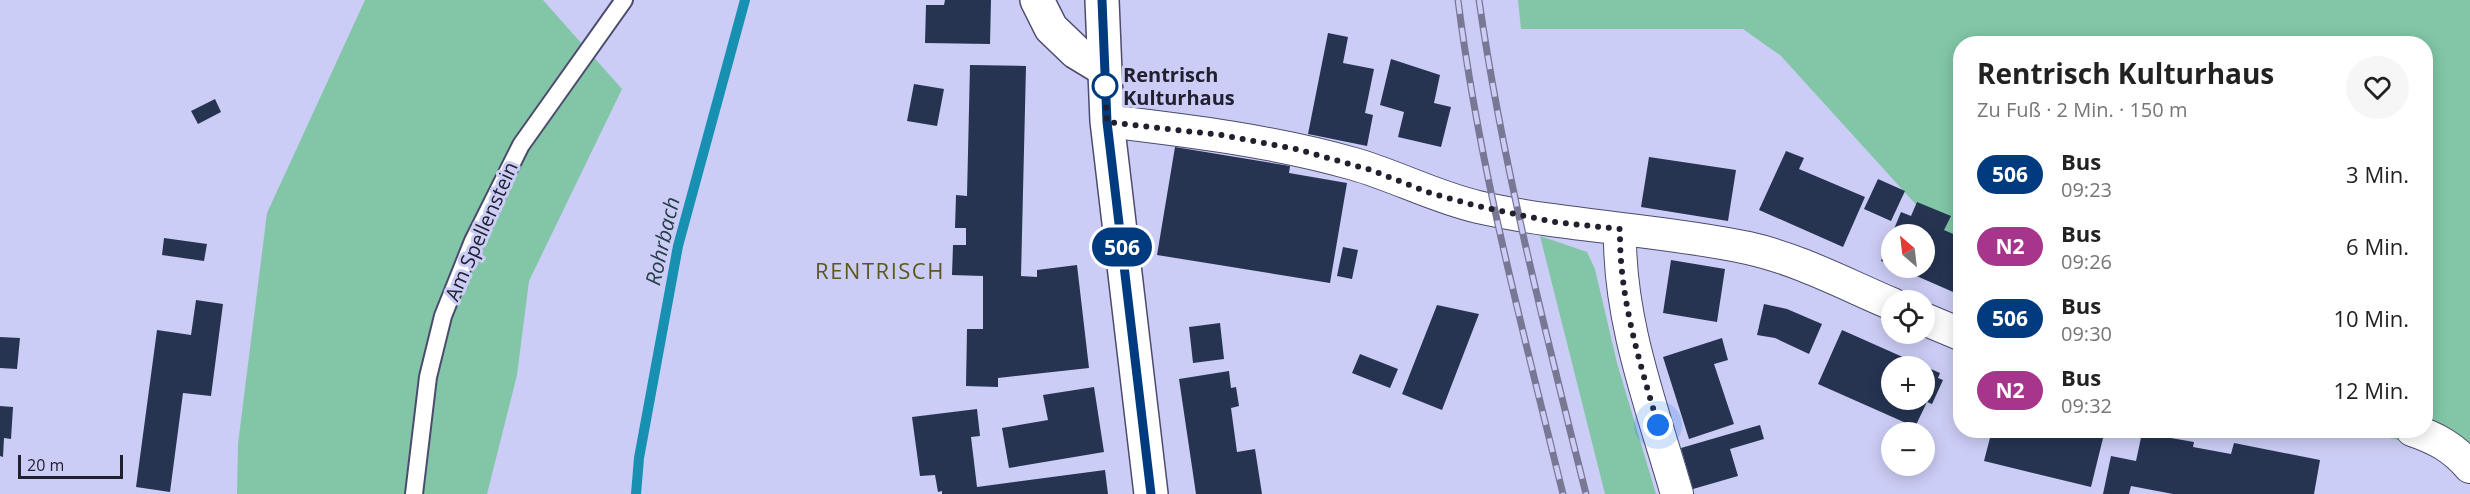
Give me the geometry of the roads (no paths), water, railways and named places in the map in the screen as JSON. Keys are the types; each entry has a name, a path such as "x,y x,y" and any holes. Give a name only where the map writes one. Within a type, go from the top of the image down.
{"main road":[{"path":"1037,0 1051,27 1076,52 1104,69"},
{"path":"1102,0 1107,122 1151,494"}],"street":[{"path":"1107,122 1221,135 1296,149 1377,171 1430,193 1477,206 1554,222 1694,238 1748,248 1785,258 1881,299"},
{"path":"1620,229 1623,292 1632,334 1677,494"},
{"path":"1935,324 1953,331"},
{"path":"2433,438 2460,454 2470,467"}],"lane":[{"name":"Am Spellenstein","path":"414,494 428,377 443,315 473,241 520,145 624,0"}],"waterway":[{"name":"Rohrbach","path":"636,494 639,458 678,246 745,0"}],"railway":[{"path":"1458,0 1490,187 1563,494"},
{"path":"1479,0 1500,125 1513,186 1540,310 1586,494"}],"place":[{"name":"Rentrisch Kulturhaus","path":"1105,86"}],"district":[{"name":"RENTRISCH","path":"880,270"}]}
